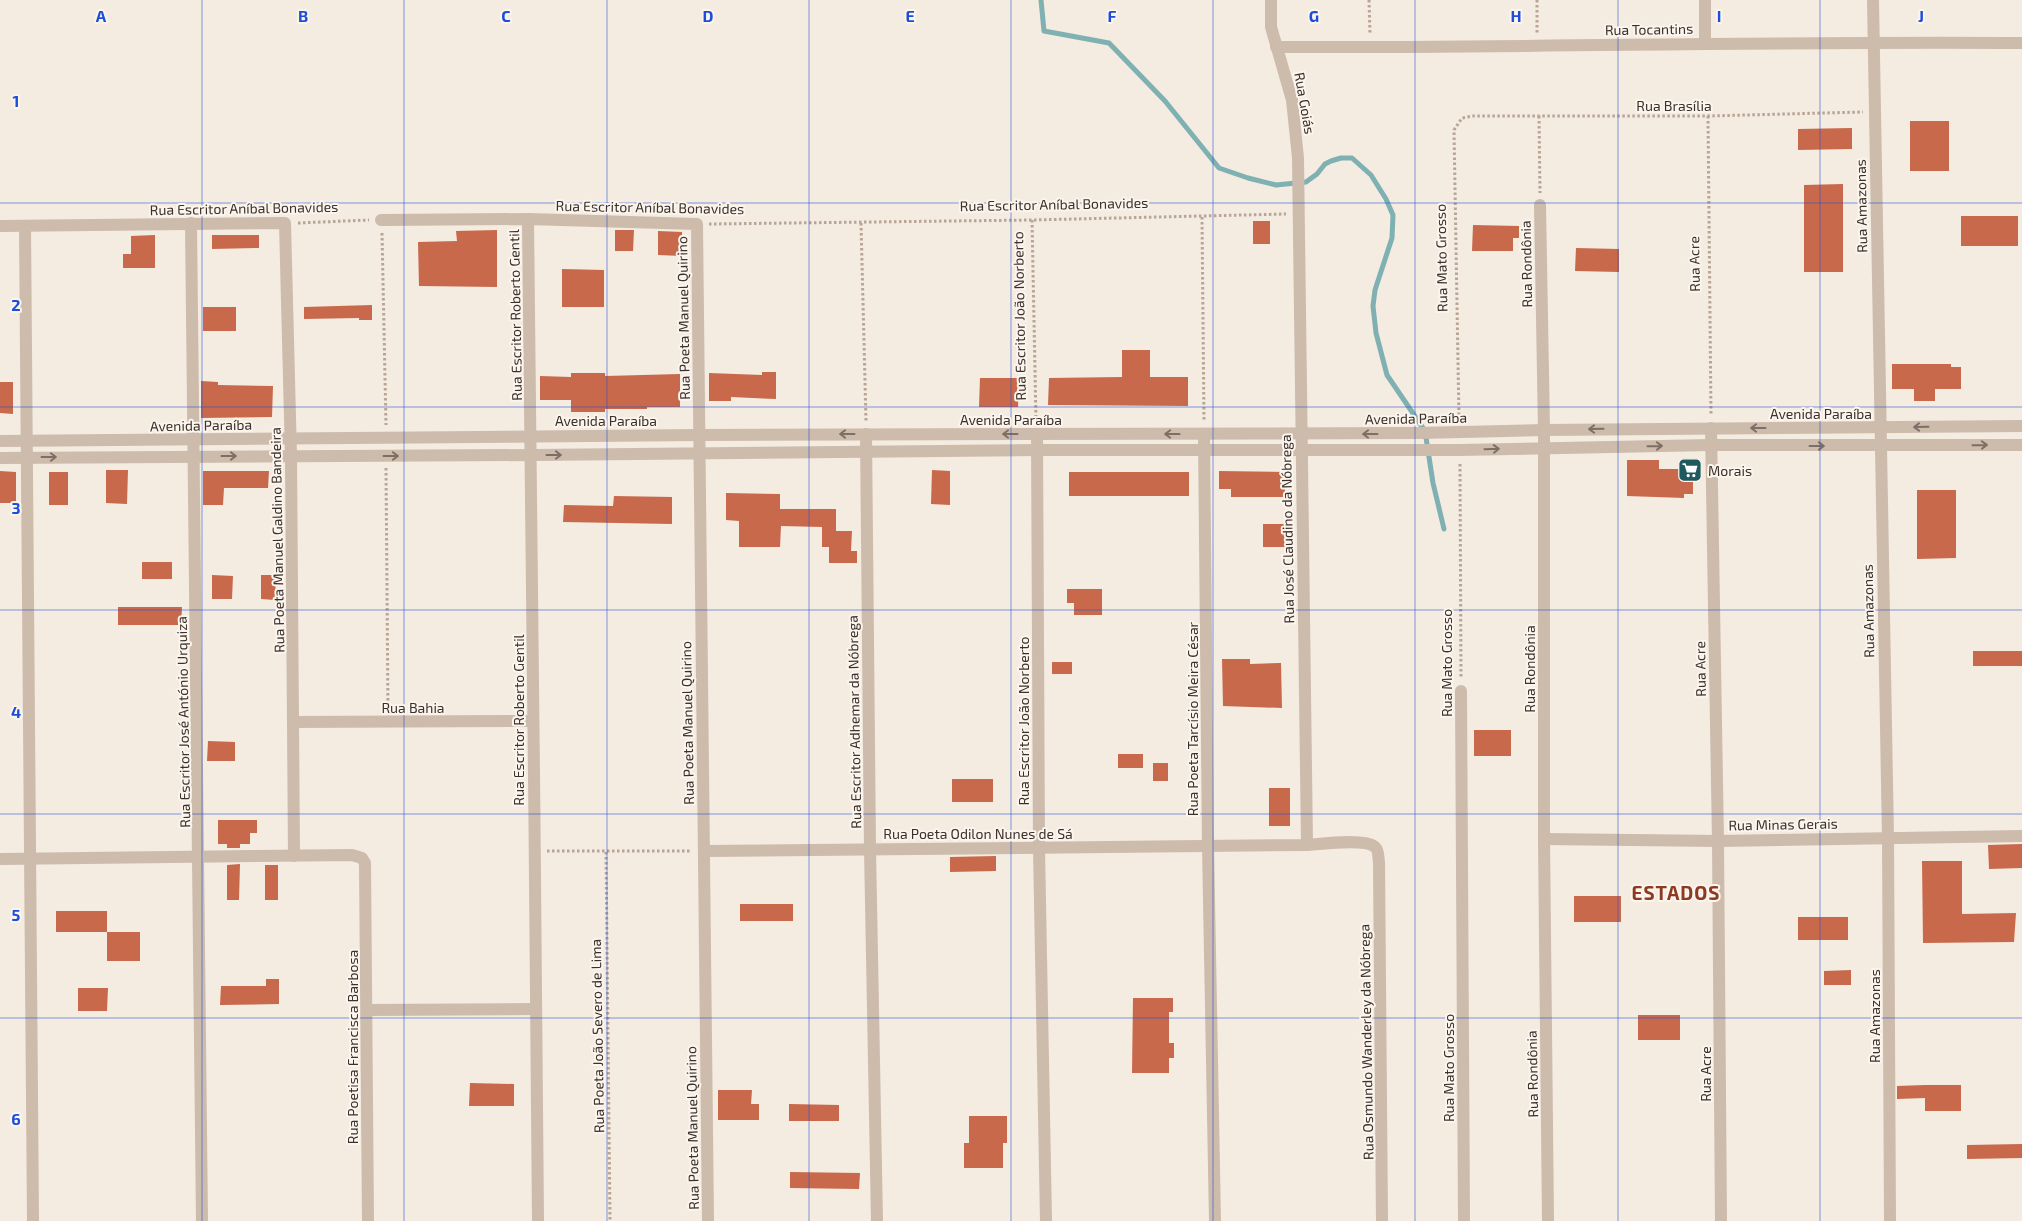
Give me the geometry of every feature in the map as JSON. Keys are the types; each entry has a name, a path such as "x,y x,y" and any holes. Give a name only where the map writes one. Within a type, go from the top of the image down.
{"street":[{"name":"Rua Goiás","path":"1271,0 1271,27 1285,70 1296,131 1299,213"},
{"path":"1705,0 1705,43"},
{"name":"Rua Amazonas","path":"1873,0 1879,428 1888,838 1890,1221"},
{"name":"Rua Tocantins","path":"1276,47 1873,42 2022,43"},
{"name":"Rua Rondônia","path":"1540,205 1544,430 1544,839 1548,1221"},
{"name":"Rua José Claudino da Nóbrega","path":"1299,213 1307,845"},
{"name":"Rua Escritor Aníbal Bonavides","path":"381,220 528,219 697,224"},
{"name":"Rua Escritor Roberto Gentil","path":"528,219 532,436 538,1221"},
{"name":"Rua Escritor José António Urquiza","path":"192,223 200,856 202,1221"},
{"name":"Rua Escritor Aníbal Bonavides","path":"0,226 285,223"},
{"name":"Rua Poeta Manuel Galdino Bandeira","path":"285,223 292,456 294,856"},
{"name":"Rua Poeta Manuel Quirino","path":"697,224 708,1221"},
{"path":"25,226 25,441 33,1221"},
{"name":"Avenida Paraíba","path":"0,441 866,434 1204,435 2022,426"},
{"name":"Rua Acre","path":"1711,428 1718,840 1721,1221"},
{"name":"Rua Escritor Adhemar da Nóbrega","path":"866,434 870,849 877,1221"},
{"name":"Rua Escritor João Norberto","path":"1037,434 1039,848 1046,1221"},
{"name":"Rua Poeta Tarcísio Meira César","path":"1204,435 1208,846 1215,1221"},
{"path":"0,458 1204,449 1460,450 1711,445 2022,445"},
{"name":"Rua Mato Grosso","path":"1461,691 1464,1221"},
{"name":"Rua Bahia","path":"293,722 534,722"},
{"name":"Rua Minas Gerais","path":"1544,839 1718,840 2022,836"},
{"name":"Rua Poeta Odilon Nunes de Sá","path":"704,851 1369,843 1377,849 1379,862"},
{"path":"0,859 294,856"},
{"name":"Rua Poetisa Francisca Barbosa","path":"294,856 358,856 365,863 368,1221"},
{"name":"Rua Osmundo Wanderley da Nóbrega","path":"1379,862 1382,1221"},
{"path":"367,1010 535,1009"}],"path":[{"path":"1369,0 1370,47"},
{"path":"1537,0 1537,46"},
{"name":"Rua Brasília","path":"1472,116 1708,116 1875,111"},
{"name":"Rua Mato Grosso","path":"1460,432 1454,130 1462,118 1472,116"},
{"name":"Rua Rondônia","path":"1539,116 1540,205"},
{"name":"Rua Acre","path":"1708,116 1711,428"},
{"name":"Rua Escritor Aníbal Bonavides","path":"697,224 1202,217 1299,213"},
{"path":"1202,217 1204,435"},
{"name":"Rua Escritor Aníbal Bonavides","path":"285,223 381,220"},
{"name":"Rua Escritor João Norberto","path":"1032,220 1037,434"},
{"path":"861,223 866,434"},
{"name":"Rua Mato Grosso","path":"1460,450 1461,691"},
{"path":"534,851 704,851"},
{"name":"Rua Poeta João Severo de Lima","path":"606,852 610,1221"}],"building":[{"path":"1910,121 1949,121 1949,171 1910,171"},
{"path":"1852,128 1852,149 1798,150 1798,129"},
{"path":"1843,184 1843,272 1804,272 1804,185"},
{"path":"1961,216 2018,216 2018,246 1961,246"},
{"path":"1253,221 1270,221 1270,244 1253,244"},
{"path":"1473,225 1519,226 1519,238 1513,238 1513,251 1472,251"},
{"path":"497,230 497,287 419,286 418,242 457,241 456,231"},
{"path":"615,230 634,230 633,251 615,251"},
{"path":"658,231 682,232 682,256 658,255"},
{"path":"155,235 155,268 123,268 123,254 131,254 131,236"},
{"path":"212,235 259,235 259,248 212,249"},
{"path":"1576,248 1619,249 1619,272 1575,271"},
{"path":"562,269 604,270 604,307 562,307"},
{"path":"372,305 372,320 359,320 359,318 304,319 304,307"},
{"path":"203,307 236,307 236,331 203,331"},
{"path":"1122,350 1150,350 1150,377 1188,377 1188,406 1048,405 1049,378 1122,377"},
{"path":"1892,364 1951,364 1951,367 1961,367 1961,389 1935,389 1935,401 1914,401 1914,389 1892,389"},
{"path":"762,372 776,372 776,399 731,397 731,401 709,401 709,373 762,375"},
{"path":"571,373 605,373 605,376 680,374 680,407 605,409 605,412 571,412 571,400 540,400 540,376 571,377"},
{"path":"980,378 1019,378 1018,407 979,407"},
{"path":"201,381 218,382 218,385 273,386 272,417 201,418"},
{"path":"0,382 13,382 13,414 0,413"},
{"path":"1627,460 1659,460 1659,469 1693,469 1693,494 1684,494 1684,498 1627,496"},
{"path":"106,470 128,470 127,504 106,503"},
{"path":"932,470 950,471 950,505 931,504"},
{"path":"0,471 16,472 16,503 0,503"},
{"path":"203,471 269,471 268,488 224,488 223,505 203,505"},
{"path":"1219,471 1285,472 1285,497 1231,497 1231,489 1219,489"},
{"path":"49,472 68,472 68,505 49,505"},
{"path":"1069,472 1189,472 1189,496 1069,496"},
{"path":"1917,490 1956,490 1956,558 1917,559"},
{"path":"726,493 780,494 780,509 836,509 836,531 852,531 851,551 857,551 857,563 829,563 829,547 822,547 822,527 781,526 780,547 739,547 739,521 726,520"},
{"path":"614,496 672,497 672,524 563,522 564,505 613,506"},
{"path":"1263,524 1288,524 1288,547 1263,547"},
{"path":"142,562 172,562 172,579 142,579"},
{"path":"212,575 233,576 232,599 212,599"},
{"path":"261,575 276,575 275,600 261,599"},
{"path":"1067,589 1102,589 1102,615 1074,615 1074,603 1067,603"},
{"path":"118,607 182,607 181,625 118,625"},
{"path":"1973,651 2022,651 2022,666 1973,666"},
{"path":"1222,659 1250,659 1250,664 1281,663 1282,708 1223,706"},
{"path":"1052,662 1072,662 1072,674 1052,674"},
{"path":"1474,730 1511,730 1511,756 1474,756"},
{"path":"208,741 235,742 235,761 207,761"},
{"path":"1118,754 1143,754 1143,768 1118,768"},
{"path":"1153,763 1168,763 1168,781 1153,781"},
{"path":"952,779 993,779 993,802 952,802"},
{"path":"1269,788 1290,788 1290,826 1269,826"},
{"path":"218,820 257,820 257,833 250,833 250,844 240,844 240,848 227,848 227,844 218,844"},
{"path":"2022,844 2022,868 1989,869 1988,845"},
{"path":"996,856 996,871 950,872 950,857"},
{"path":"1922,861 1962,861 1962,914 2016,913 2014,942 1923,943"},
{"path":"240,864 239,900 227,900 227,865"},
{"path":"265,865 278,865 278,900 265,900"},
{"path":"1574,896 1621,896 1621,922 1574,922"},
{"path":"740,904 793,904 793,921 740,921"},
{"path":"56,911 107,911 107,932 56,932"},
{"path":"1798,917 1848,917 1848,940 1798,940"},
{"path":"107,932 140,932 140,961 107,961"},
{"path":"1851,970 1851,985 1824,985 1824,971"},
{"path":"266,979 279,979 279,1004 220,1005 221,986 266,986"},
{"path":"78,988 108,988 107,1011 78,1011"},
{"path":"1133,998 1173,998 1173,1012 1169,1012 1169,1043 1174,1043 1174,1058 1169,1058 1169,1073 1132,1073"},
{"path":"1638,1015 1680,1015 1680,1040 1638,1040"},
{"path":"470,1083 514,1084 514,1106 469,1106"},
{"path":"1961,1085 1961,1111 1925,1111 1925,1098 1897,1099 1897,1086"},
{"path":"718,1090 752,1090 751,1104 759,1104 759,1120 718,1120"},
{"path":"789,1104 839,1105 839,1121 789,1121"},
{"path":"969,1116 1007,1116 1007,1143 1003,1143 1003,1168 964,1168 964,1143 969,1143"},
{"path":"2022,1144 2022,1158 1967,1159 1967,1145"},
{"path":"790,1172 860,1173 859,1189 790,1188"}],"waterway":[{"path":"1041,0 1044,31 1109,43 1165,101 1219,168 1276,185 1306,182 1317,174 1325,164 1341,158 1352,158 1371,175 1386,199 1393,215 1392,238 1375,290 1373,306 1376,333 1387,375 1425,431 1433,483 1444,529"}],"place":[{"name":"Morais","path":"1690,470"}],"district":[{"name":"ESTADOS","path":"1676,892"}]}
